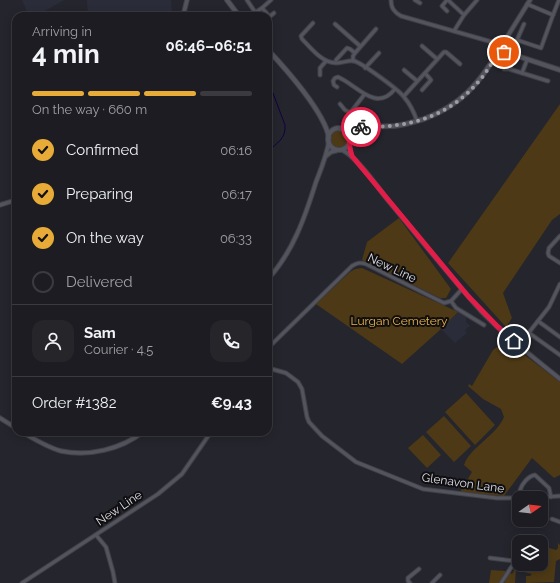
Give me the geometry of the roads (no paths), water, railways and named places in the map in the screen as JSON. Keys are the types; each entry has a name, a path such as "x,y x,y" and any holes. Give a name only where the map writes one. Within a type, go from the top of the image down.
{"main road":[{"path":"227,0 235,12"},
{"path":"329,140 331,133 337,129 347,126 397,126 417,121 445,109 469,92 488,69 500,48 527,60 560,70"},
{"path":"272,54 290,73 328,126 344,130 349,136 349,144 340,150 333,148 323,120"},
{"path":"349,136 359,127"}],"street":[{"path":"184,12 187,0"},
{"path":"246,0 255,12 271,0"},
{"path":"391,0 393,9 401,16 454,31 500,48 530,0"},
{"path":"415,0 420,3"},
{"path":"447,11 442,6 448,0 464,15"},
{"path":"454,31 464,15 477,0"},
{"path":"524,24 517,40 541,48 559,0"},
{"path":"527,4 553,15"},
{"path":"262,8 265,12"},
{"path":"313,23 301,36 302,39 326,61 335,63 354,61 395,89 404,96 417,121"},
{"path":"335,24 360,46"},
{"path":"354,61 353,56 355,53 376,29"},
{"path":"422,46 437,60"},
{"path":"336,60 347,48 355,53"},
{"path":"404,96 424,73 446,52 460,64"},
{"path":"365,68 379,53"},
{"path":"522,73 527,60"},
{"path":"320,75 320,68 326,61"},
{"path":"504,69 509,67 522,73 548,81"},
{"path":"404,70 417,81"},
{"path":"422,90 431,80 424,73"},
{"path":"544,80 546,74"},
{"path":"337,86 334,85 333,81 338,77 369,98 382,98 388,96 395,89"},
{"path":"350,113 364,95"},
{"path":"340,104 350,113 357,116"},
{"path":"272,274 290,248 300,229 329,140"},
{"path":"349,144 352,156"},
{"path":"324,159 331,152 340,150 352,156 462,289 504,333 560,379"},
{"path":"0,205 12,201"},
{"path":"560,236 549,248 548,253 560,263"},
{"name":"New Line","path":"272,344 356,263 361,262 366,264 444,303 451,301"},
{"path":"519,345 549,306 560,284"},
{"path":"462,289 451,301 456,308 484,325"},
{"path":"538,321 560,337"},
{"path":"529,333 559,357"},
{"name":"Glenavon Lane","path":"272,369 286,373 298,382 302,389 309,422 322,436 356,462 422,489 497,498 512,498"},
{"path":"0,418 12,426"},
{"path":"30,436 60,450 72,453 108,450 120,446 136,436"},
{"name":"New Line","path":"22,583 96,535 173,482 182,474 208,436"},
{"path":"521,491 521,487 530,476 535,475 549,488 551,497 560,496"},
{"path":"552,518 560,522"},
{"path":"96,535 106,547 115,583"},
{"path":"490,558 512,561"},
{"path":"501,583 512,566"},
{"path":"410,583 408,578 419,569"},
{"path":"432,583 440,575"}],"waterway":[{"path":"272,91 285,125 284,134 278,143 272,148"}],"park label":[{"name":"Lurgan Cemetery","path":"399,321"}]}
